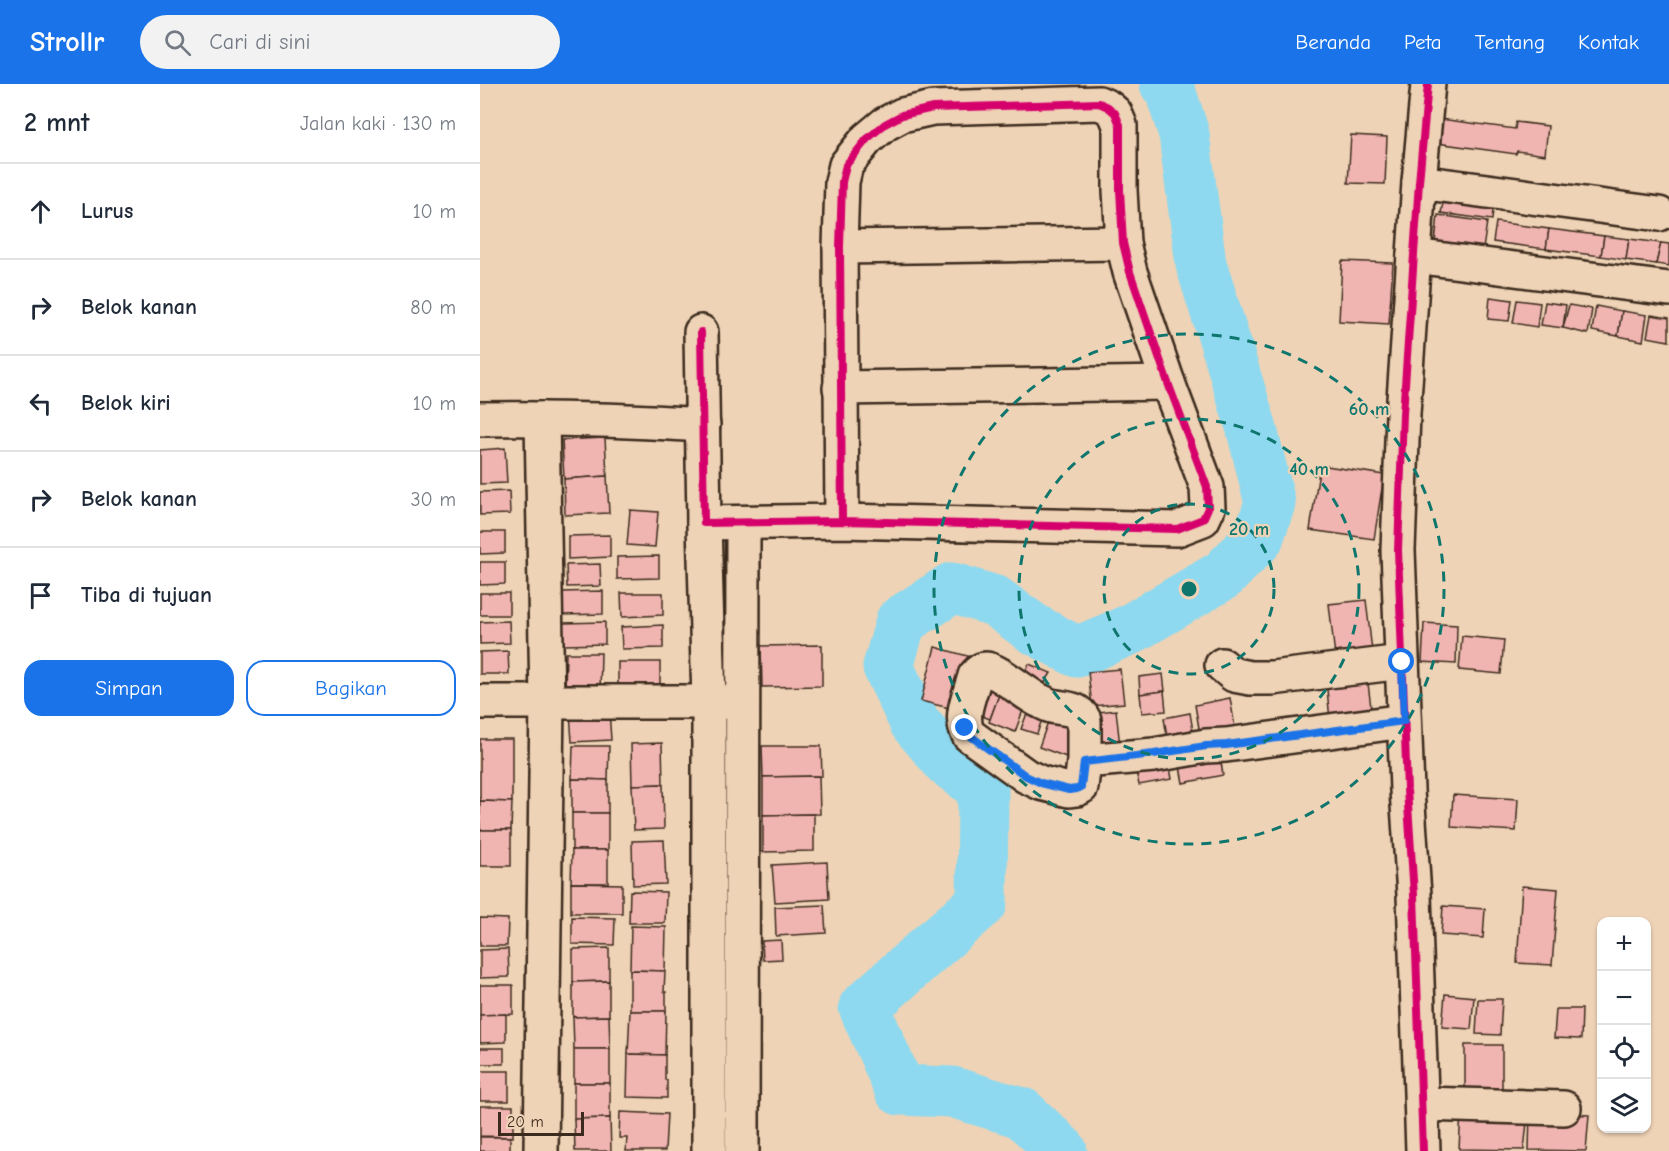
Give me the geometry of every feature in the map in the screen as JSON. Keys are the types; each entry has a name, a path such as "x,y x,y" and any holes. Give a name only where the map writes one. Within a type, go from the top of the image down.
{"street":[{"path":"1423,1151 1398,539 1403,414 1428,84"},
{"path":"705,523 842,521 1177,529 1203,519 1208,508 1207,487 1130,273 1123,243 1120,125 1116,113 1108,106 1099,103 933,108 902,115 885,124 867,139 846,165 842,182 840,247 842,521"},
{"path":"1419,182 1659,214"},
{"path":"840,247 1123,243"},
{"path":"1414,256 1669,289"},
{"path":"701,332 709,702 709,1151"},
{"path":"840,388 1168,383"},
{"path":"541,1151 547,702 542,418"},
{"path":"480,419 628,420 703,425"},
{"path":"742,1151 743,524"},
{"path":"1222,665 1234,675 1272,678 1402,662"},
{"path":"480,702 742,702"},
{"path":"1084,762 1404,721"},
{"path":"1422,1104 1564,1108"}],"building":[{"path":"1440,119 1515,129 1516,122 1548,126 1545,155 1517,151 1516,154 1437,143"},
{"path":"1351,135 1387,137 1385,184 1348,183"},
{"path":"1445,192 1494,199 1492,220 1441,213"},
{"path":"1438,215 1487,222 1483,249 1435,242"},
{"path":"1496,222 1549,229 1546,249 1493,242"},
{"path":"1549,229 1604,236 1601,256 1546,249"},
{"path":"1604,236 1629,239 1626,260 1601,256"},
{"path":"1629,239 1661,243 1656,264 1626,260"},
{"path":"1661,243 1669,244 1669,266 1656,264"},
{"path":"1342,261 1393,263 1389,324 1339,321"},
{"path":"1490,297 1512,300 1509,321 1488,319"},
{"path":"1517,300 1540,303 1537,327 1513,323"},
{"path":"1545,302 1566,305 1563,328 1541,325"},
{"path":"1569,305 1592,309 1588,334 1563,328"},
{"path":"1596,306 1622,311 1618,336 1592,331"},
{"path":"1622,311 1647,315 1643,341 1618,336"},
{"path":"1651,315 1669,318 1669,341 1647,337"},
{"path":"605,438 607,476 564,479 562,440"},
{"path":"505,448 507,483 480,484 480,450"},
{"path":"1320,465 1384,475 1374,539 1310,530"},
{"path":"607,476 609,513 565,515 564,479"},
{"path":"509,491 510,514 480,515 480,492"},
{"path":"630,510 658,512 655,547 627,545"},
{"path":"480,532 505,532 505,553 480,554"},
{"path":"610,535 610,557 568,559 568,536"},
{"path":"659,556 659,578 617,579 617,557"},
{"path":"480,562 505,562 505,584 480,585"},
{"path":"600,564 601,586 567,587 566,565"},
{"path":"603,591 603,614 562,615 561,592"},
{"path":"480,593 509,593 509,615 480,615"},
{"path":"621,593 663,593 663,615 622,617"},
{"path":"1366,600 1372,651 1335,656 1329,604"},
{"path":"509,621 510,643 480,644 480,622"},
{"path":"605,622 605,644 564,645 563,623"},
{"path":"1424,623 1457,625 1456,664 1422,662"},
{"path":"663,625 663,648 622,649 621,627"},
{"path":"1462,636 1504,640 1501,674 1459,670"},
{"path":"822,645 822,686 762,687 761,646"},
{"path":"935,647 971,657 957,710 921,701"},
{"path":"508,651 509,674 480,674 480,652"},
{"path":"566,653 601,653 600,692 565,692"},
{"path":"618,662 660,662 660,684 618,685"},
{"path":"1029,664 1051,673 1038,694 1019,683"},
{"path":"1120,669 1124,703 1092,706 1088,672"},
{"path":"1163,674 1165,691 1140,694 1139,677"},
{"path":"983,675 1004,682 990,719 970,712"},
{"path":"1367,675 1372,716 1330,720 1326,679"},
{"path":"1164,691 1166,711 1142,713 1140,694"},
{"path":"1000,692 1026,702 1015,732 989,722"},
{"path":"1230,698 1235,727 1200,734 1195,705"},
{"path":"609,710 611,740 572,742 570,712"},
{"path":"1116,710 1120,746 1094,749 1090,713"},
{"path":"1028,711 1043,716 1037,734 1021,729"},
{"path":"1190,713 1193,731 1167,736 1164,718"},
{"path":"1050,716 1080,727 1069,758 1039,747"},
{"path":"480,739 512,739 512,802 480,801"},
{"path":"662,743 663,784 632,785 631,744"},
{"path":"573,746 609,746 608,780 572,779"},
{"path":"762,746 821,746 822,776 763,777"},
{"path":"1219,749 1223,775 1183,783 1178,756"},
{"path":"1168,757 1172,779 1139,785 1134,763"},
{"path":"819,776 820,814 763,815 763,777"},
{"path":"572,779 608,780 608,813 572,813"},
{"path":"663,784 664,829 634,830 632,785"},
{"path":"1453,795 1518,799 1516,831 1451,827"},
{"path":"480,801 512,802 511,830 480,830"},
{"path":"572,813 608,813 608,850 572,850"},
{"path":"814,814 814,851 763,852 763,815"},
{"path":"480,830 511,830 511,866 480,866"},
{"path":"664,840 666,884 633,885 632,841"},
{"path":"572,850 608,850 608,883 571,883"},
{"path":"827,862 829,899 775,902 772,865"},
{"path":"571,883 622,884 622,913 571,913"},
{"path":"1522,886 1558,889 1552,965 1517,963"},
{"path":"630,891 666,892 665,923 629,923"},
{"path":"824,905 826,933 776,936 775,907"},
{"path":"1443,906 1485,909 1483,938 1441,935"},
{"path":"572,917 615,918 614,945 572,944"},
{"path":"480,918 508,919 507,946 480,946"},
{"path":"631,926 666,927 665,971 630,970"},
{"path":"781,940 782,959 763,960 762,941"},
{"path":"609,948 609,981 573,982 573,949"},
{"path":"508,949 509,977 480,978 480,950"},
{"path":"630,970 665,971 666,1011 630,1011"},
{"path":"609,981 609,1016 573,1017 573,982"},
{"path":"480,985 513,985 513,1014 480,1015"},
{"path":"1445,994 1474,997 1471,1029 1442,1027"},
{"path":"1478,999 1502,999 1500,1035 1476,1034"},
{"path":"1556,1009 1582,1009 1581,1039 1554,1038"},
{"path":"630,1011 666,1011 665,1055 628,1054"},
{"path":"506,1014 506,1042 480,1043 480,1015"},
{"path":"609,1016 610,1049 574,1049 573,1017"},
{"path":"1465,1045 1502,1045 1502,1088 1465,1088"},
{"path":"480,1048 504,1048 504,1064 480,1064"},
{"path":"574,1049 610,1049 610,1083 574,1083"},
{"path":"628,1054 665,1055 667,1098 627,1097"},
{"path":"480,1071 509,1071 509,1101 480,1101"},
{"path":"574,1083 610,1083 610,1118 574,1119"},
{"path":"480,1106 513,1106 513,1137 480,1136"},
{"path":"620,1112 667,1114 665,1151 626,1151 627,1138 619,1138"},
{"path":"1461,1112 1528,1113 1524,1150 1459,1149"},
{"path":"1530,1112 1589,1115 1586,1151 1529,1150"},
{"path":"610,1118 611,1151 575,1151 574,1119"},
{"path":"480,1137 510,1137 510,1151 480,1151"}],"waterway":[{"path":"1062,1151 1022,1113 952,1092 900,1090 864,1007 982,903 983,789 948,762 915,723 888,667 901,621 952,588 995,601 1034,629 1077,652 1129,630 1223,575 1258,539 1270,503 1251,426 1201,264 1184,134 1170,90 1165,84"}],"cycle path":[{"path":"1423,1151 1398,550 1403,414 1428,84"},
{"path":"701,332 704,523 842,521 1177,529 1203,519 1208,508 1207,487 1168,383 1130,272 1123,243 1120,125 1115,113 1099,103 933,108 902,115 885,124 867,139 846,165 842,182 840,247 842,521"}],"route":[{"path":"965,728 969,735 1026,776 1041,783 1069,790 1077,789 1081,787 1084,762 1404,721 1402,662"}]}
